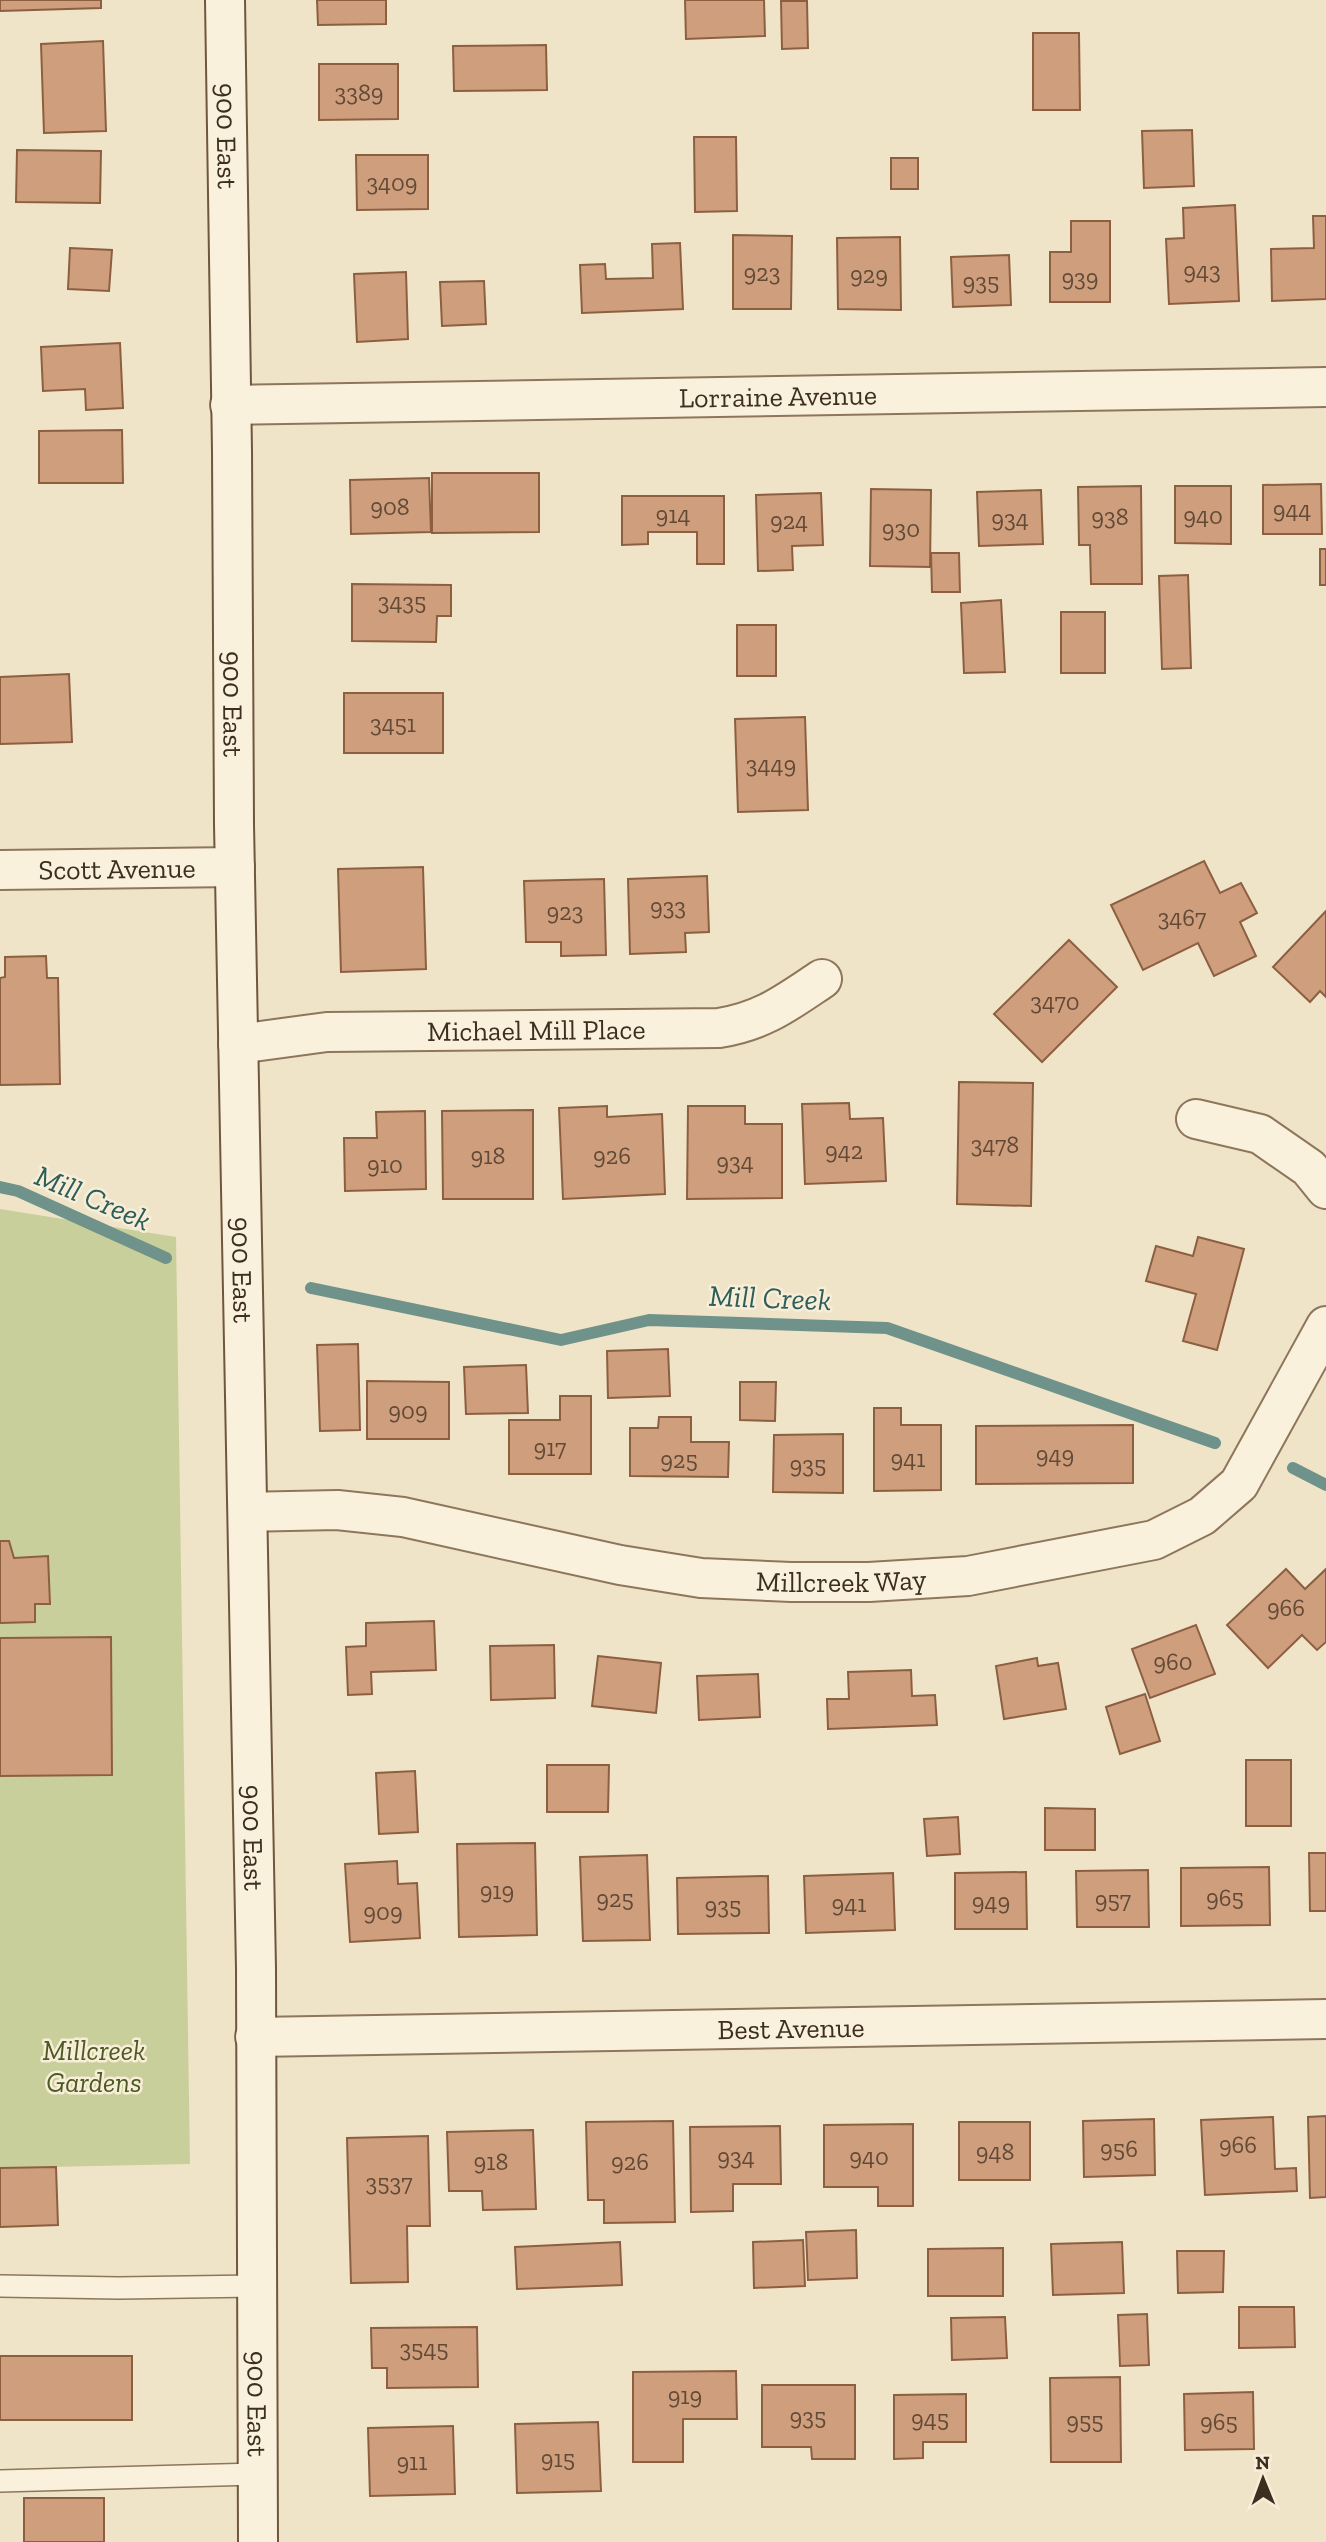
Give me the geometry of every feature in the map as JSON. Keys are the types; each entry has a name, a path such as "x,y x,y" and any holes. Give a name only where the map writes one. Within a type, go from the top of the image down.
{"street":[{"name":"900 East","path":"225,0 235,867 256,2037 258,2542"},
{"name":"Lorraine Avenue","path":"230,405 1326,387"},
{"name":"Scott Avenue","path":"0,870 235,867"},
{"name":"Michael Mill Place","path":"238,1044 327,1032 719,1028 764,1016 822,979"},
{"path":"1196,1119 1260,1134 1309,1168 1326,1189"},
{"name":"Millcreek Way","path":"248,1512 337,1510 403,1517 620,1565 701,1578 856,1582 981,1574 1154,1540 1202,1516 1240,1483 1326,1326"},
{"name":"Best Avenue","path":"256,2037 1326,2019"}],"lane":[{"path":"0,2286 256,2286"},
{"path":"0,2481 258,2474"}],"green space":[{"name":"Millcreek Gardens","path":"0,1209 176,1237 190,2164 0,2168"}],"building":[{"path":"0,0 101,0 101,8 0,11"},
{"path":"317,0 386,0 386,24 318,25"},
{"path":"685,0 764,0 765,36 686,39"},
{"path":"781,1 807,1 808,48 782,49"},
{"path":"1033,33 1079,33 1080,110 1033,110"},
{"path":"103,41 106,131 44,133 41,44"},
{"path":"546,45 547,90 454,91 453,46"},
{"path":"319,64 398,64 398,119 319,120"},
{"path":"1192,130 1194,186 1144,188 1142,131"},
{"path":"694,137 736,137 737,211 695,212"},
{"path":"17,150 101,151 100,203 16,202"},
{"path":"356,155 428,155 428,209 357,210"},
{"path":"891,158 918,158 918,189 891,189"},
{"path":"1235,205 1239,301 1169,304 1166,239 1184,238 1183,208"},
{"path":"1313,216 1326,216 1326,299 1272,301 1271,249 1314,248"},
{"path":"1071,221 1110,221 1110,302 1050,302 1050,252 1071,252"},
{"path":"733,235 792,236 791,309 733,309"},
{"path":"900,237 901,310 838,309 837,238"},
{"path":"680,243 683,309 582,313 580,265 605,264 606,279 653,278 652,244"},
{"path":"70,248 112,250 109,291 68,289"},
{"path":"1009,255 1011,305 953,307 951,257"},
{"path":"406,272 408,339 357,342 354,274"},
{"path":"484,281 486,324 442,326 440,282"},
{"path":"120,343 123,408 86,410 85,389 43,391 41,347"},
{"path":"122,430 123,483 39,483 39,431"},
{"path":"432,473 539,473 539,532 432,533"},
{"path":"429,478 431,532 351,534 350,480"},
{"path":"1321,484 1322,534 1263,534 1263,485"},
{"path":"1141,486 1142,584 1091,584 1090,545 1079,545 1078,487"},
{"path":"1175,486 1231,486 1231,544 1175,543"},
{"path":"871,489 931,490 930,567 870,566"},
{"path":"1041,490 1043,544 979,546 977,492"},
{"path":"821,493 823,545 792,546 793,570 758,571 756,495"},
{"path":"622,496 724,496 724,564 697,564 697,532 648,532 648,544 622,545"},
{"path":"1320,549 1326,549 1326,585 1320,585"},
{"path":"931,553 959,553 960,592 932,592"},
{"path":"1188,575 1191,668 1162,669 1159,576"},
{"path":"352,584 451,585 451,616 437,616 436,642 352,641"},
{"path":"1001,600 1005,672 964,673 961,603"},
{"path":"1061,612 1105,612 1105,673 1061,673"},
{"path":"737,625 776,625 776,676 737,676"},
{"path":"69,674 72,742 0,744 0,677"},
{"path":"344,693 443,693 443,753 344,753"},
{"path":"805,717 808,810 738,812 735,719"},
{"path":"1204,861 1220,893 1241,883 1257,913 1240,922 1256,956 1214,976 1198,943 1143,970 1111,905"},
{"path":"423,867 426,969 341,972 338,869"},
{"path":"707,876 709,932 685,933 686,952 630,954 628,879"},
{"path":"604,879 606,955 561,956 561,942 526,942 524,881"},
{"path":"1326,911 1326,997 1320,991 1310,1002 1273,967"},
{"path":"1069,940 1117,987 1042,1062 994,1014"},
{"path":"46,956 47,978 58,978 60,1084 0,1085 0,978 5,977 5,957"},
{"path":"959,1082 1033,1083 1031,1206 957,1204"},
{"path":"849,1103 850,1119 883,1118 886,1181 805,1184 802,1104"},
{"path":"607,1106 607,1117 662,1114 665,1194 563,1199 559,1108"},
{"path":"688,1106 745,1106 745,1124 782,1124 782,1198 687,1199"},
{"path":"533,1110 533,1199 443,1199 442,1111"},
{"path":"425,1111 426,1189 345,1191 344,1138 377,1138 376,1112"},
{"path":"1198,1237 1244,1249 1217,1350 1183,1341 1196,1294 1146,1281 1156,1246 1193,1256"},
{"path":"358,1344 360,1430 320,1431 317,1345"},
{"path":"668,1349 670,1396 608,1398 607,1351"},
{"path":"526,1365 528,1413 466,1414 464,1367"},
{"path":"367,1381 449,1382 449,1439 367,1439"},
{"path":"740,1382 776,1382 775,1421 740,1420"},
{"path":"560,1396 591,1396 591,1474 509,1474 509,1420 560,1420"},
{"path":"874,1408 901,1408 901,1425 941,1425 941,1490 874,1491"},
{"path":"659,1417 691,1417 691,1442 729,1442 728,1477 630,1476 630,1428 658,1428"},
{"path":"1133,1425 1133,1483 976,1484 976,1426"},
{"path":"843,1434 843,1493 773,1492 774,1435"},
{"path":"0,1541 9,1541 14,1558 48,1556 50,1604 35,1604 35,1622 0,1623"},
{"path":"1286,1569 1305,1589 1326,1569 1326,1642 1317,1650 1302,1635 1268,1668 1227,1625"},
{"path":"434,1621 436,1670 371,1672 372,1694 348,1695 346,1647 366,1646 366,1623"},
{"path":"1196,1625 1215,1674 1150,1698 1132,1649"},
{"path":"111,1637 112,1775 0,1776 0,1638"},
{"path":"554,1645 555,1698 491,1700 490,1646"},
{"path":"598,1656 661,1663 656,1713 592,1706"},
{"path":"1037,1658 1038,1666 1058,1663 1066,1709 1004,1719 996,1666"},
{"path":"911,1670 912,1696 935,1695 937,1725 828,1729 827,1699 849,1699 848,1672"},
{"path":"758,1674 760,1717 699,1720 697,1676"},
{"path":"1145,1694 1160,1741 1120,1754 1106,1707"},
{"path":"1246,1760 1291,1760 1291,1826 1246,1826"},
{"path":"547,1765 609,1765 608,1812 547,1812"},
{"path":"415,1771 418,1832 379,1834 376,1773"},
{"path":"1045,1808 1095,1809 1095,1850 1045,1850"},
{"path":"958,1817 960,1854 927,1856 924,1819"},
{"path":"535,1843 537,1935 459,1937 457,1844"},
{"path":"1309,1853 1326,1853 1326,1911 1310,1911"},
{"path":"647,1855 650,1940 583,1941 580,1857"},
{"path":"397,1861 398,1884 417,1883 420,1938 350,1942 345,1864"},
{"path":"1269,1867 1270,1925 1181,1926 1181,1868"},
{"path":"1148,1870 1149,1927 1077,1927 1076,1871"},
{"path":"1026,1872 1027,1929 955,1929 955,1873"},
{"path":"893,1873 895,1930 806,1933 804,1876"},
{"path":"768,1876 769,1933 678,1934 677,1878"},
{"path":"1326,2116 1326,2197 1310,2198 1308,2117"},
{"path":"1273,2117 1275,2169 1296,2168 1297,2191 1205,2195 1201,2120"},
{"path":"1154,2119 1155,2175 1084,2177 1083,2121"},
{"path":"673,2121 675,2222 604,2223 604,2200 588,2200 586,2122"},
{"path":"959,2122 1030,2122 1030,2180 959,2180"},
{"path":"913,2124 913,2206 878,2206 878,2187 824,2187 824,2125"},
{"path":"780,2126 781,2184 733,2184 733,2211 691,2212 690,2127"},
{"path":"533,2130 536,2209 483,2210 482,2191 449,2191 447,2132"},
{"path":"428,2136 430,2226 407,2226 408,2282 351,2283 347,2138"},
{"path":"56,2167 58,2225 0,2227 0,2168"},
{"path":"856,2230 857,2278 808,2280 806,2232"},
{"path":"803,2240 805,2286 754,2288 753,2242"},
{"path":"620,2242 622,2285 517,2289 515,2247"},
{"path":"1122,2242 1124,2293 1053,2295 1051,2244"},
{"path":"1003,2248 1003,2296 928,2296 928,2249"},
{"path":"1177,2251 1224,2251 1223,2292 1178,2293"},
{"path":"1239,2307 1294,2307 1295,2347 1239,2348"},
{"path":"1147,2314 1149,2365 1120,2366 1118,2315"},
{"path":"1005,2317 1007,2358 952,2360 951,2318"},
{"path":"477,2327 478,2387 387,2388 387,2368 372,2368 371,2328"},
{"path":"0,2356 132,2356 132,2420 0,2420"},
{"path":"736,2371 737,2419 683,2419 683,2462 633,2462 633,2372"},
{"path":"1120,2377 1121,2462 1051,2462 1050,2378"},
{"path":"762,2385 855,2385 855,2459 812,2459 811,2447 762,2447"},
{"path":"1253,2392 1254,2449 1185,2450 1184,2394"},
{"path":"966,2394 966,2442 923,2442 923,2458 894,2459 894,2395"},
{"path":"598,2422 601,2491 517,2493 515,2424"},
{"path":"453,2426 455,2494 370,2496 368,2428"},
{"path":"24,2498 104,2498 104,2542 24,2542"}],"waterway":[{"name":"Mill Creek","path":"0,1187 18,1191 166,1258"},
{"name":"Mill Creek","path":"311,1288 561,1340 649,1320 887,1328 1215,1443"},
{"name":"Mill Creek","path":"1293,1468 1326,1485"}]}
